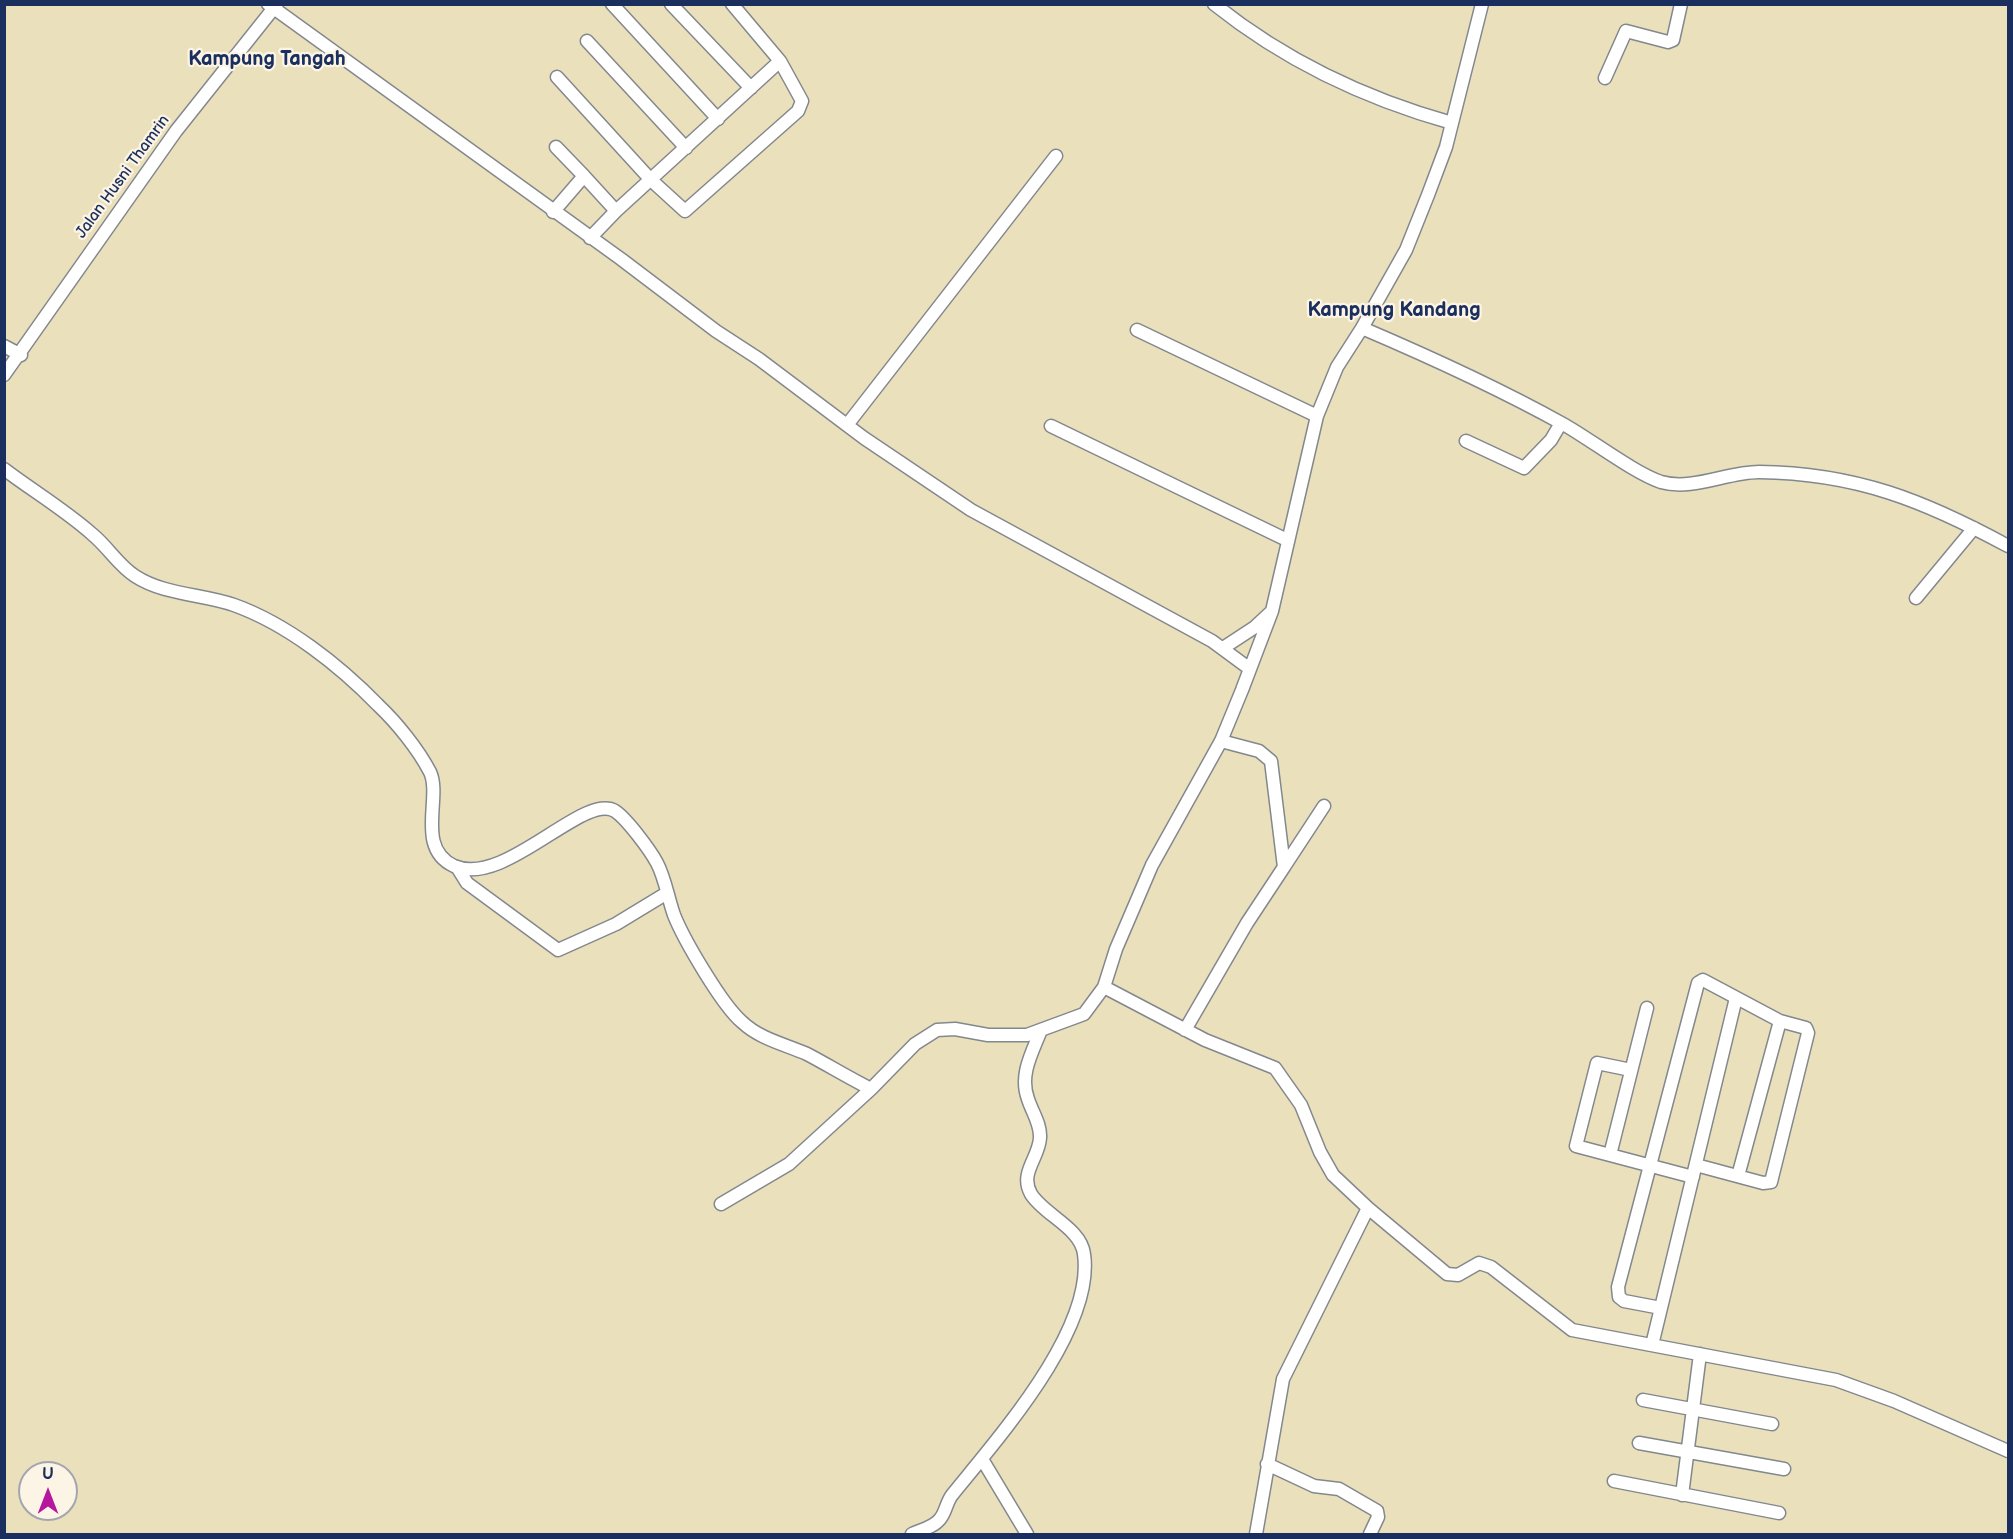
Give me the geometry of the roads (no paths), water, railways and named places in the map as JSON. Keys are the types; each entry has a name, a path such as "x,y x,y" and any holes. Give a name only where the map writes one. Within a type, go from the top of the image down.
{"street":[{"path":"612,4 718,119"},
{"path":"670,4 751,88"},
{"path":"557,77 651,180 682,210 687,210 798,111 802,100 780,61 732,4"},
{"path":"1214,4 1240,25 1330,76 1406,110 1452,123"},
{"path":"721,1204 789,1164 871,1089 915,1044 937,1030 955,1029 988,1035 1028,1035 1084,1014 1104,987 1116,950 1152,865 1221,741 1250,669 1272,611 1317,416 1336,367 1362,328 1406,250 1446,147 1482,4"},
{"path":"1605,78 1626,32 1668,42 1673,40 1681,4"},
{"path":"273,6 847,425 971,510 1222,648 1250,669"},
{"name":"Jalan Husni Thamrin","path":"4,375 21,355 81,264 176,131 273,6"},
{"path":"587,41 686,148"},
{"path":"590,238 616,211 780,61"},
{"path":"556,147 616,211"},
{"path":"847,425 1056,156"},
{"path":"553,212 584,176"},
{"path":"1362,328 1444,364 1561,423 1659,481 1674,484 1693,483 1758,472 1839,477 1905,496 2008,546"},
{"path":"1137,330 1317,416"},
{"path":"4,346 21,355"},
{"path":"1466,441 1524,468 1551,440 1561,423"},
{"path":"1051,426 1287,540"},
{"path":"4,469 94,535 119,563 136,577 156,586 235,606 272,623 309,647 345,675 379,705 431,774 433,789 430,811 436,849 441,858 457,867 473,869 502,862 579,816 599,808 614,810 657,862 684,937 740,1021 762,1037 806,1054 871,1089"},
{"path":"1916,598 1974,528"},
{"path":"1222,648 1255,627 1272,611"},
{"path":"1221,741 1259,751 1271,761 1284,867"},
{"path":"1185,1030 1247,923 1324,806"},
{"path":"457,867 467,883 558,950 616,924 667,892"},
{"path":"1631,1070 1597,1063 1575,1143 1578,1147 1649,1166 1738,1176 1763,1183 1773,1179 1808,1033 1806,1028 1779,1021 1703,980 1698,983 1649,1166 1618,1287 1619,1296 1624,1301 1661,1308"},
{"path":"1104,987 1185,1030 1275,1068 1301,1105 1320,1152 1333,1175 1368,1208 1447,1274 1458,1275 1473,1265 1485,1264 1519,1286 1572,1330 1836,1380 1894,1401 2008,1451"},
{"path":"1652,1345 1736,998"},
{"path":"1610,1155 1647,1008"},
{"path":"1738,1176 1779,1021"},
{"path":"912,1534 939,1521 948,1500 987,1465 1052,1362 1070,1323 1082,1289 1085,1262 1081,1243 1034,1198 1027,1181 1040,1136 1027,1098 1025,1079 1027,1063 1041,1030"},
{"path":"1256,1534 1278,1398 1290,1362 1368,1208"},
{"path":"1682,1495 1700,1354"},
{"path":"1643,1400 1772,1424"},
{"path":"1639,1443 1784,1469"},
{"path":"1267,1464 1314,1486 1339,1489 1377,1511 1378,1517 1370,1534"},
{"path":"987,1465 1028,1534"},
{"path":"1614,1481 1779,1513"}],"district":[{"name":"Kampung Tangah","path":"267,60"},
{"name":"Kampung Kandang","path":"1394,311"}]}
